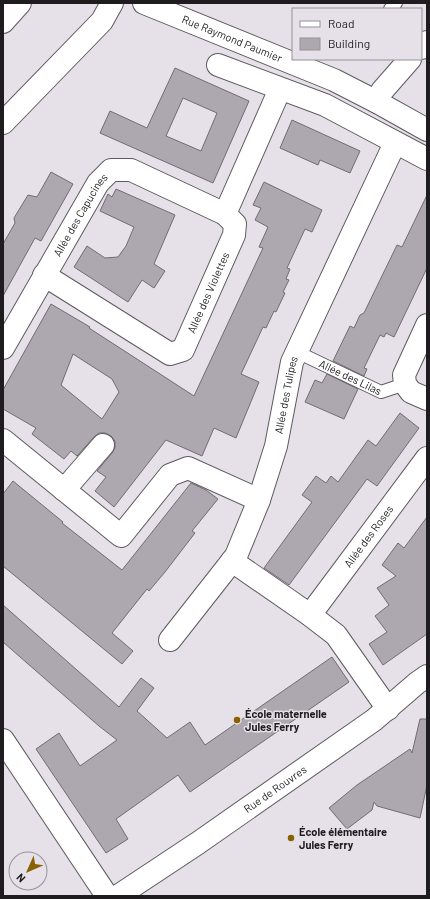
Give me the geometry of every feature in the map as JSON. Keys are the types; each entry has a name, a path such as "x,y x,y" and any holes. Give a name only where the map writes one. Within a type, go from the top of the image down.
{"street":[{"path":"3,22 20,3"},
{"path":"3,122 102,20 112,3"},
{"name":"Rue Raymond Paumier","path":"144,3 334,80 427,130"},
{"path":"377,102 382,91 409,60"},
{"path":"218,66 325,105 427,159"},
{"path":"225,214 280,89"},
{"name":"Allée des Tulipes","path":"170,640 236,556 259,500 276,446 292,362 395,143"},
{"name":"Allée des Capucines","path":"3,348 44,274 98,183 111,170 131,170 225,214"},
{"name":"Allée des Violettes","path":"44,274 170,354 183,350 234,235 235,224 225,214"},
{"path":"427,325 404,374 405,384 411,392 427,399"},
{"path":"3,440 121,536 170,475 188,468 259,500"},
{"path":"64,490 103,445"},
{"name":"Allée des Roses","path":"310,615 427,458"},
{"path":"232,561 310,615 336,636 388,709"},
{"name":"Rue de Rouvres","path":"118,896 198,843 374,720 427,676"},
{"path":"3,740 108,896"}],"lane":[{"name":"Allée des Lilas","path":"297,352 381,392 405,384"}],"building":[{"path":"175,68 249,101 213,183 100,133 110,111 147,128","holes":["183,98 217,113 201,151 166,136"]},
{"path":"292,120 360,151 350,173 320,160 318,165 280,148"},
{"path":"51,172 73,184 41,241 35,238 3,296 3,244 15,223 14,218 28,195 37,197"},
{"path":"264,182 322,210 312,232 305,229 287,268 290,269 286,279 289,280 283,292 285,293 266,328 263,327 241,374 259,382 236,438 214,428 202,456 166,440 114,507 95,491 106,477 97,471 115,448 115,441 111,436 105,433 99,433 77,456 71,451 64,459 32,434 36,428 3,409 3,390 51,304 90,327 89,328 194,396 263,248 259,247 268,227 255,220 261,208 253,205","holes":["73,354 112,379 119,392 102,419 61,385"]},
{"path":"116,189 175,215 154,264 165,271 154,288 142,280 128,302 74,267 87,246 105,258 118,257 126,246 134,227 100,211 108,194 112,197"},
{"path":"427,195 427,268 394,337 386,333 384,337 380,335 364,368 367,369 364,376 333,361 350,326 354,328 360,315 364,313 397,245 402,247"},
{"path":"327,374 358,389 344,419 305,402 315,380 322,383"},
{"path":"400,413 419,428 377,486 367,479 289,585 264,568 312,502 302,495 316,476 326,483 331,476 338,482 368,440 376,446"},
{"path":"13,481 63,522 62,523 122,570 191,483 206,490 218,499 192,531 195,533 165,572 149,591 147,589 112,633 133,651 122,664 3,566 3,494"},
{"path":"427,517 427,634 383,665 369,644 387,632 375,616 389,605 377,588 396,576 382,565 398,543 404,548"},
{"path":"3,605 119,707 141,678 154,688 137,711 167,738 190,722 205,745 332,657 349,682 190,792 178,775 116,819 128,839 106,853 36,749 59,733 80,766 117,740 3,642"},
{"path":"420,719 427,719 427,785 420,818 377,806 374,802 372,810 347,829 329,808 357,785 410,749 412,753"}],"place":[{"name":"École maternelle Jules Ferry","path":"237,720"},
{"name":"École élémentaire Jules Ferry","path":"291,838"}]}
